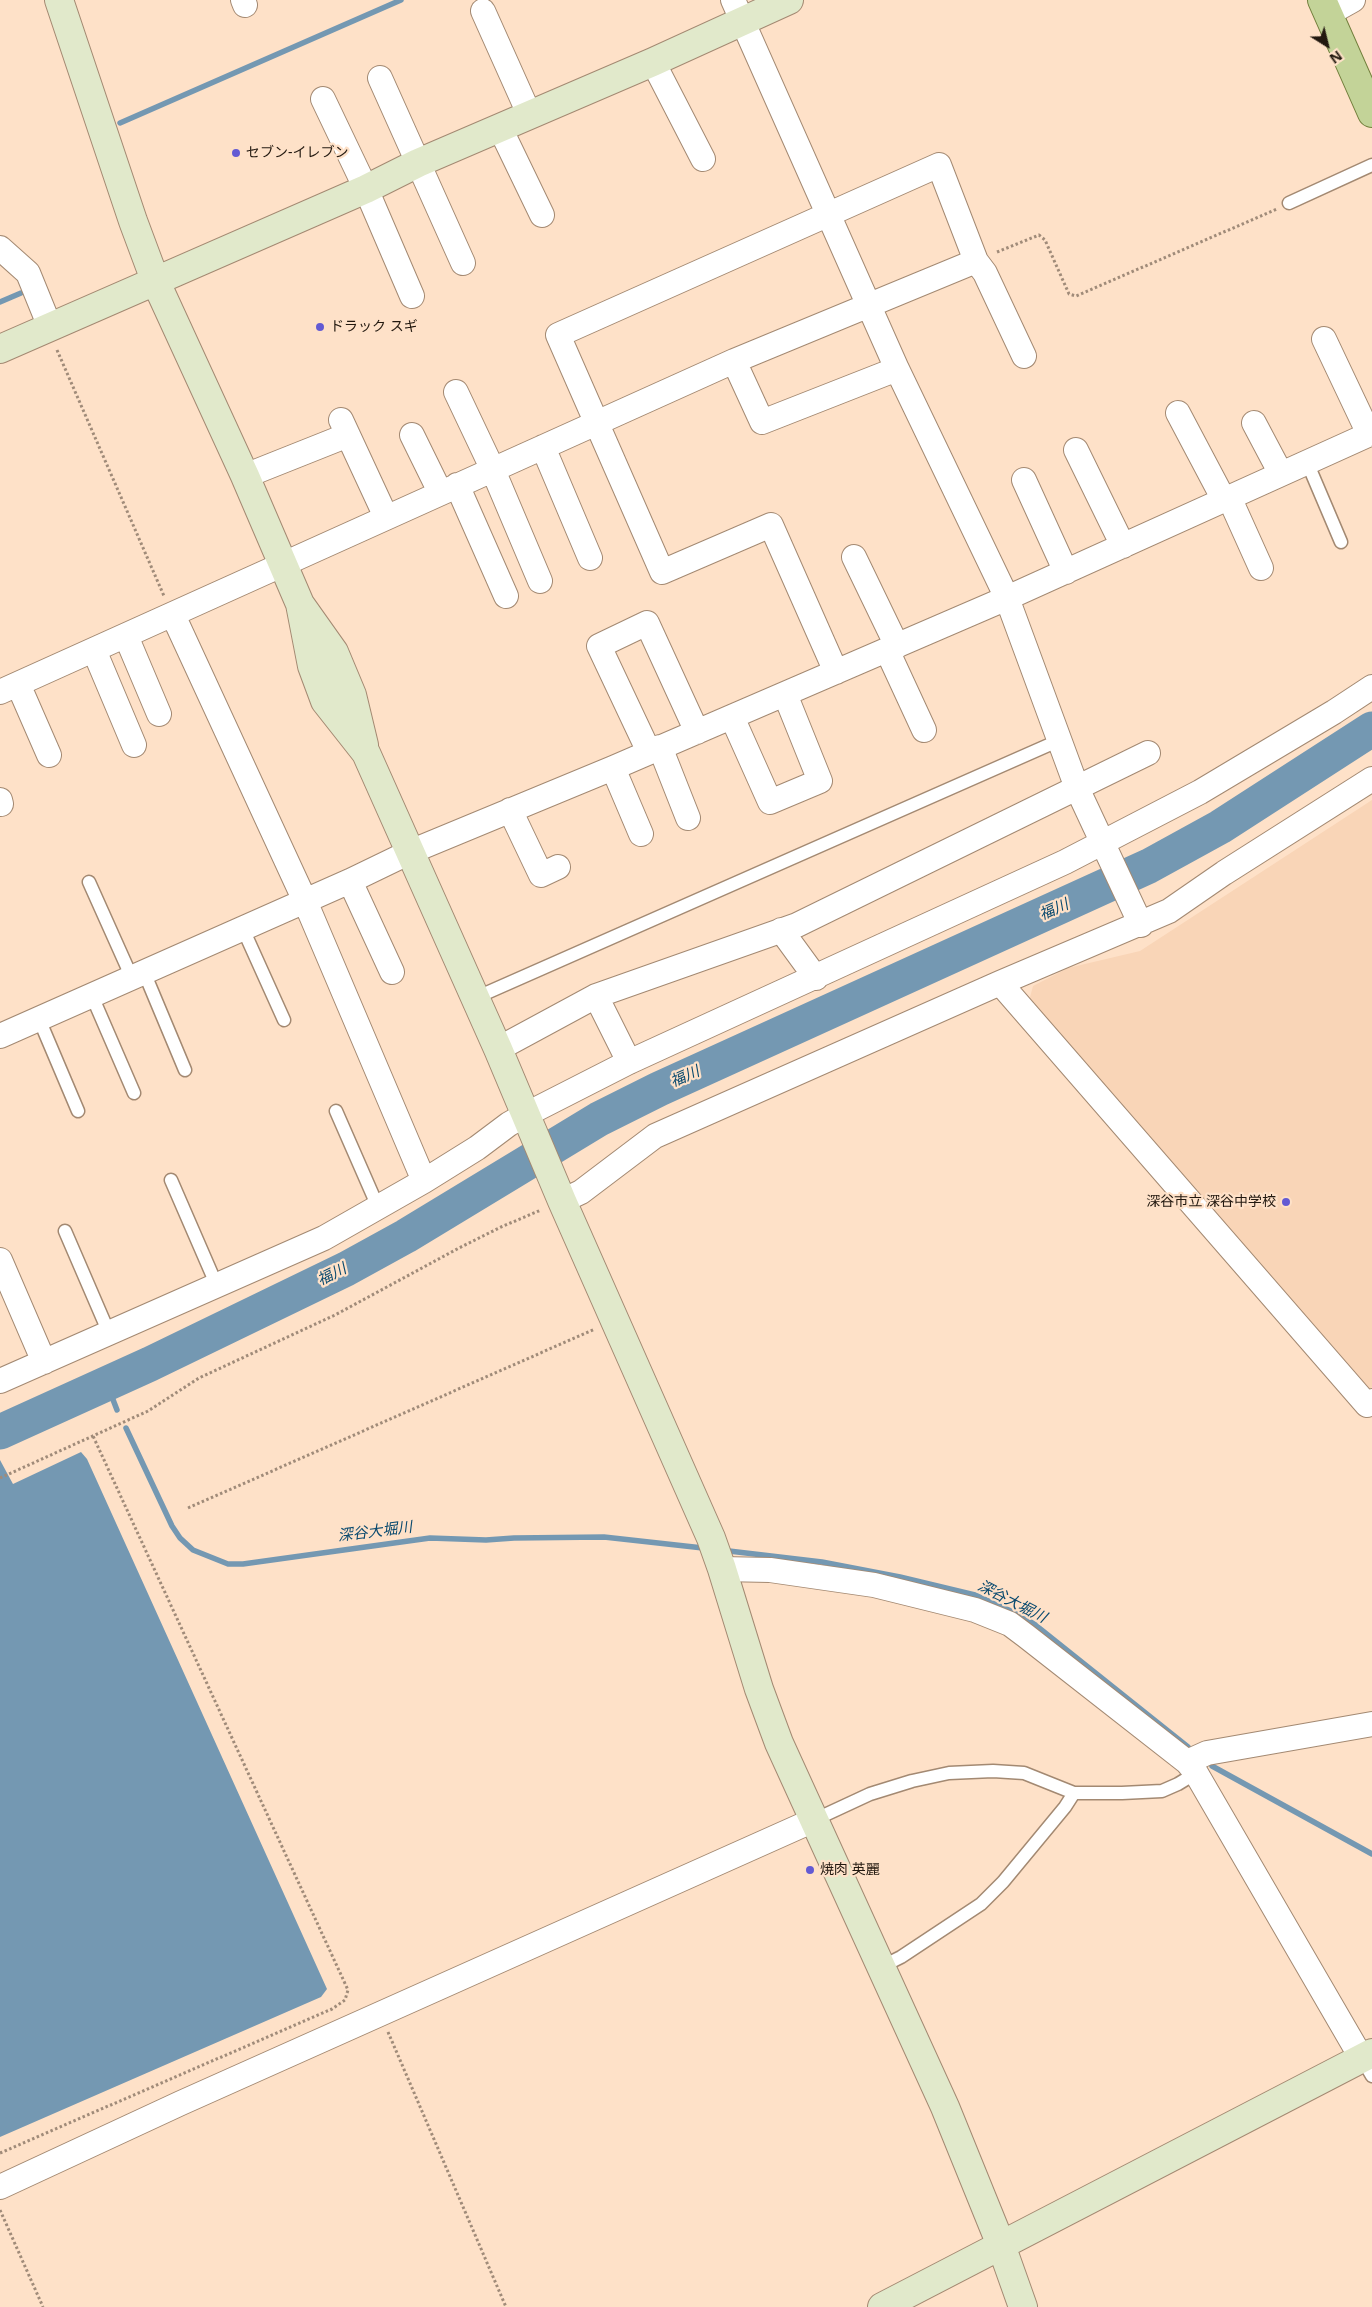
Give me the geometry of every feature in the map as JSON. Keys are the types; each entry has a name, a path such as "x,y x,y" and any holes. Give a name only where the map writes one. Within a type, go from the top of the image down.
{"main road":[{"path":"1325,7 1372,113"}],"street":[{"path":"59,0 133,221 156,280 245,476 282,566 300,604 312,666 325,701 366,753 498,1049 722,1569 762,1698 779,1743 945,2107 1001,2245 1023,2307"},
{"path":"0,349 52,336 156,280 366,189 418,163 653,62 738,10 789,0"},
{"path":"1325,7 1353,0"},
{"path":"738,10 897,369 1007,598 1077,788 1139,918"},
{"path":"482,11 530,116"},
{"path":"653,62 703,159"},
{"path":"380,78 464,263"},
{"path":"323,99 366,189 412,296"},
{"path":"500,128 542,216"},
{"path":"836,672 771,525 662,572 558,336 939,165 976,260 985,273 1024,356"},
{"path":"0,248 28,273 52,336"},
{"path":"49,755 9,688 734,361 870,306 976,260"},
{"path":"0,1036 350,881 410,852 697,732 1007,598 1370,433 1324,339"},
{"path":"734,361 762,422 897,369"},
{"path":"456,392 493,470 540,581"},
{"path":"1178,413 1227,498 1261,568"},
{"path":"1254,423 1282,474"},
{"path":"245,476 344,428 386,517"},
{"path":"412,435 449,489 506,596"},
{"path":"544,447 590,558"},
{"path":"1076,450 1123,546"},
{"path":"1024,480 1066,572"},
{"path":"854,557 924,730"},
{"path":"173,615 305,901 424,1181"},
{"path":"688,818 599,646 647,623 697,732"},
{"path":"126,636 159,714"},
{"path":"94,650 134,745"},
{"path":"0,1381 324,1238 424,1181 477,1148 508,1124 527,1119 629,1062 1104,846 1200,792 1334,712 1372,687"},
{"path":"732,717 770,802 820,781 785,694"},
{"path":"498,1049 596,996 797,925 1148,753"},
{"path":"612,768 641,834"},
{"path":"559,1194 581,1192 655,1136 1000,983 1139,918 1169,911 1224,873 1372,779"},
{"path":"510,810 541,875 558,867"},
{"path":"350,881 392,972"},
{"path":"781,930 816,978"},
{"path":"1000,983 1367,1405 1372,1401"},
{"path":"596,996 629,1062"},
{"path":"0,1260 44,1362"},
{"path":"722,1569 770,1570 874,1585 975,1610 1010,1624 1026,1636 1192,1768 1369,2063 1001,2245 882,2307"},
{"path":"1192,1768 1207,1753 1372,1724"},
{"path":"0,2186 814,1820"}],"lane":[{"path":"1288,203 1372,165"},
{"path":"1307,462 1341,542"},
{"path":"475,998 1060,740"},
{"path":"90,882 185,1070"},
{"path":"243,929 284,1020"},
{"path":"92,996 134,1093"},
{"path":"39,1019 78,1111"},
{"path":"336,1111 378,1207"},
{"path":"171,1180 217,1286"},
{"path":"65,1231 109,1333"},
{"path":"814,1820 870,1794 912,1781 949,1773 993,1771 1024,1773 1074,1793 1162,1791 1178,1784 1192,1768"},
{"path":"881,1967 901,1957 981,1904 1003,1882 1065,1807 1074,1793"}],"path":[{"path":"976,260 1039,235 1045,240 1069,294 1076,296 1288,203"},
{"path":"52,336 173,615"},
{"path":"0,1478 148,1410 199,1378 335,1315 559,1194"},
{"path":"188,1508 615,1320"},
{"path":"0,2153 332,2009 345,2000 348,1990 93,1436"},
{"path":"380,2014 506,2307"},
{"path":"0,2210 43,2307"}],"shaded area":[{"name":"深谷市立 深谷中学校","path":"1372,800 1372,1387 1366,1392 1029,1001 1033,986 1068,968 1140,951"}],"water":[{"path":"81,1452 87,1459 327,1989 321,1997 0,2137 0,1460 13,1484"}],"waterway":[{"path":"120,123 401,0"},
{"path":"0,302 21,293"},
{"name":"福川","path":"0,1432 150,1364 346,1269 406,1236 599,1119 659,1089 1149,866 1220,827 1372,729"},
{"name":"深谷大堀川","path":"107,1384 117,1410"},
{"name":"深谷大堀川","path":"126,1428 172,1526 180,1538 193,1550 228,1564 243,1564 430,1538 486,1540 604,1537 703,1548"},
{"name":"深谷大堀川","path":"729,1551 822,1562 900,1577 975,1595 1020,1615 1034,1624 1188,1747"},
{"name":"深谷大堀川","path":"1212,1766 1372,1854"}],"place":[{"name":"セブン-イレブン","path":"236,153"},
{"name":"ドラック スギ","path":"320,327"},
{"name":"深谷市立 深谷中学校","path":"1286,1202"},
{"name":"焼肉 英麗","path":"810,1870"}]}
